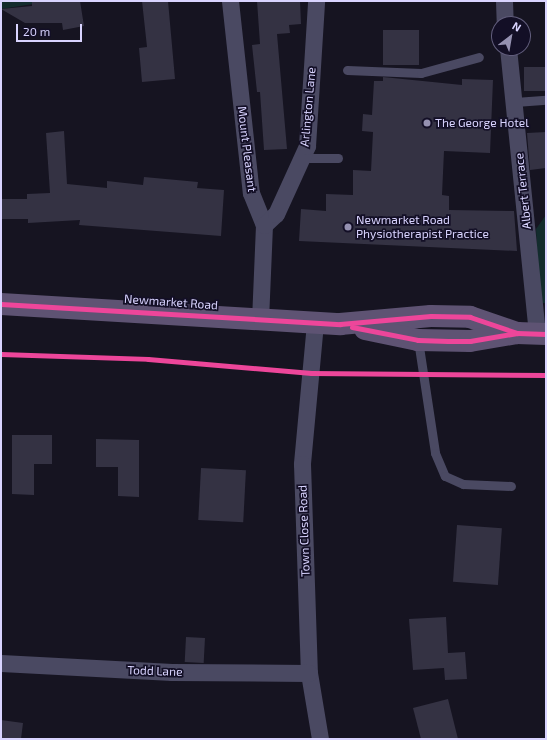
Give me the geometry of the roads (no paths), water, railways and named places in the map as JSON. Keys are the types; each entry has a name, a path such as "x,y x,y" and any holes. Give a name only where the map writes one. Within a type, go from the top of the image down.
{"main road":[{"name":"Newmarket Road","path":"1,304 340,324 431,316 470,316 533,334"},
{"name":"Newmarket Road","path":"340,324 418,340 470,341 533,334"}],"street":[{"name":"Mount Pleasant","path":"230,1 251,193 264,225 260,320"},
{"name":"Arlington Lane","path":"264,225 276,214 306,146 316,1"},
{"path":"504,1 505,16"},
{"name":"Albert Terrace","path":"509,56 515,102 533,334"},
{"name":"Town Close Road","path":"315,323 302,464 309,673 320,739"},
{"name":"Todd Lane","path":"1,662 172,672 309,673"}],"lane":[{"path":"347,70 421,73 479,57"},
{"path":"515,102 546,100"},
{"path":"302,158 338,158"},
{"path":"418,340 435,452 445,476 462,484 511,486"}],"place":[{"name":"The George Hotel","path":"427,123"},
{"name":"Newmarket Road Physiotherapist Practice","path":"348,227"}]}
